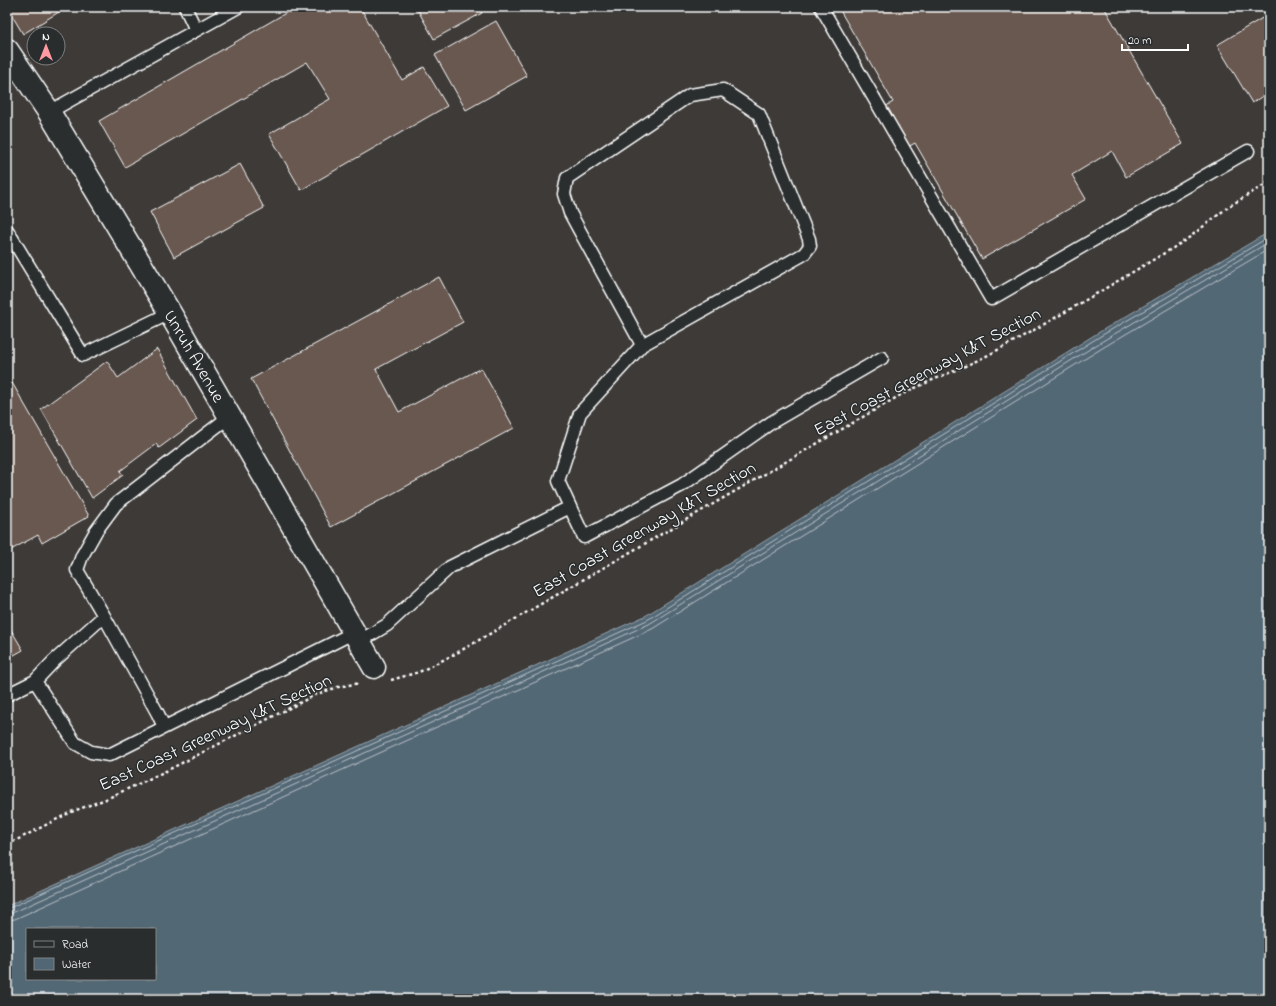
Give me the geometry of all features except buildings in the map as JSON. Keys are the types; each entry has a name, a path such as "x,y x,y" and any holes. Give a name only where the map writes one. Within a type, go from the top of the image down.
{"street":[{"name":"Unruh Avenue","path":"7,50 49,112 170,313 357,636 373,677"}],"lane":[{"path":"185,7 196,30"},
{"path":"49,112 238,7"},
{"path":"821,7 991,299 1248,151"},
{"path":"642,345 570,213 564,194 567,178 690,95 723,90 759,114 809,239 810,246 804,254 642,345 580,413 558,481 584,537 682,485 772,422 882,358"},
{"path":"7,230 83,355 170,313"},
{"path":"164,727 104,616 77,570 82,556 96,531 116,504 230,416"},
{"path":"35,681 75,744 91,752 109,754 357,636 387,625 450,568 570,507"},
{"path":"7,695 35,681 54,661 104,616"}],"path":[{"name":"East Coast Greenway K&T Section","path":"7,844 71,812 106,799 166,771 317,694 373,677 405,677 419,672 455,654 899,396 928,381 974,362 1017,339 1174,248 1228,207 1269,182"}],"water":[{"path":"1269,232 1269,999 7,999 7,906 645,616 1096,334"}]}
